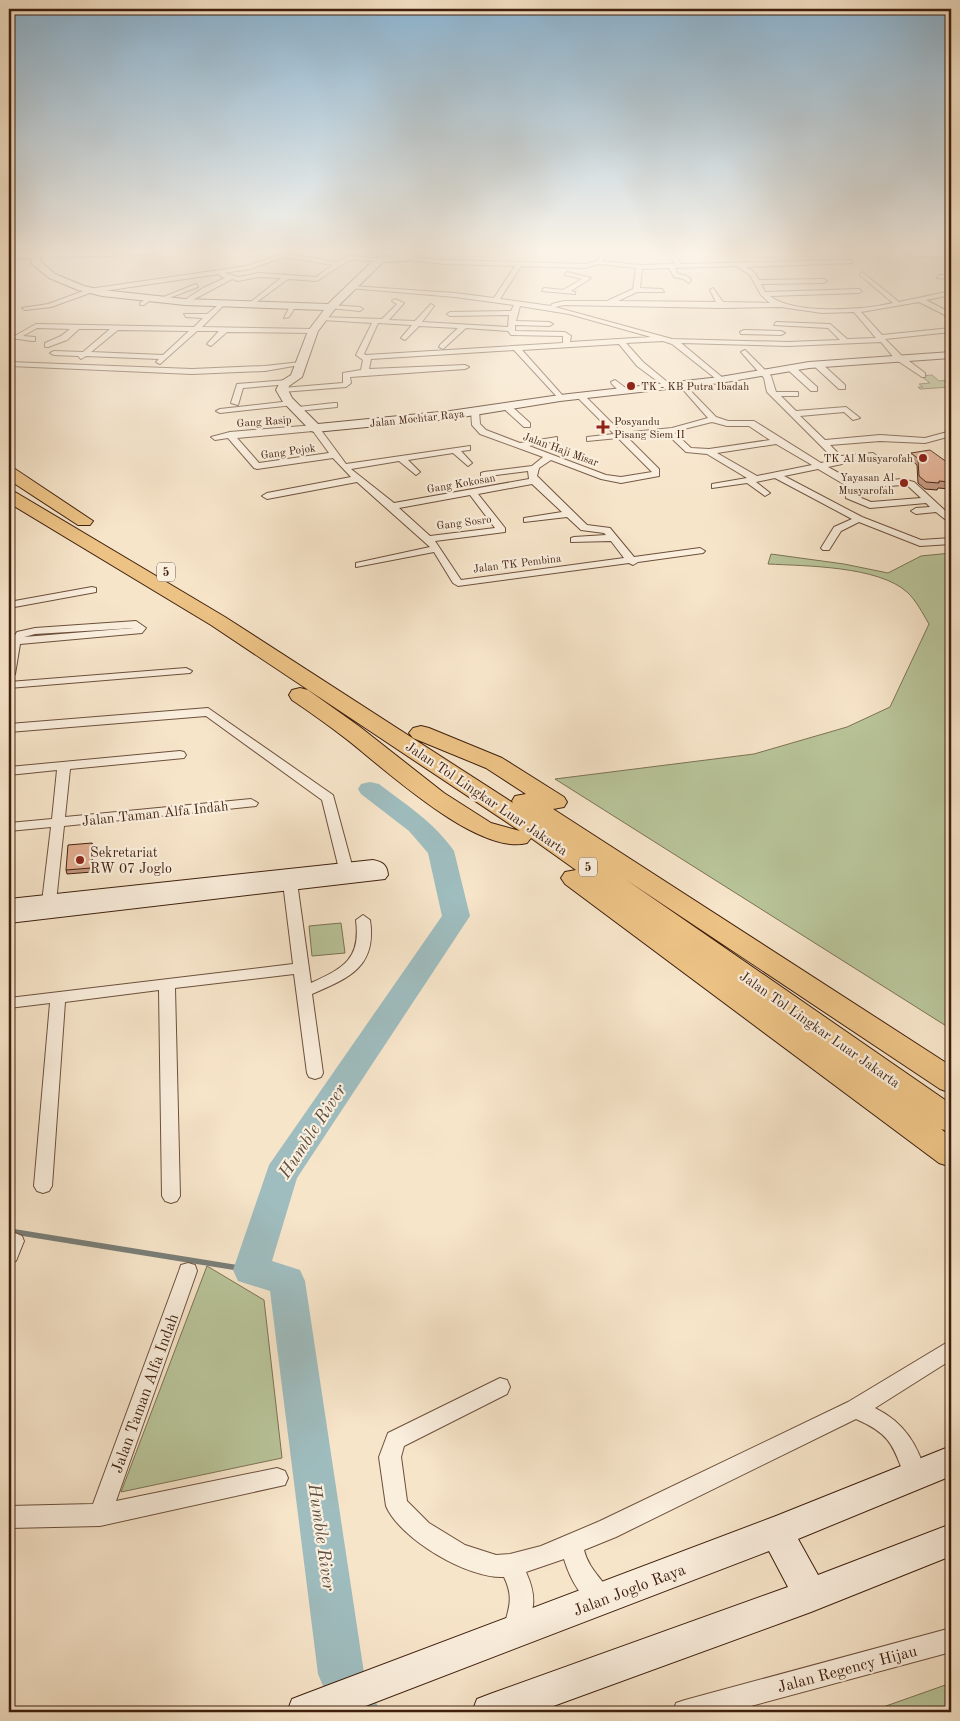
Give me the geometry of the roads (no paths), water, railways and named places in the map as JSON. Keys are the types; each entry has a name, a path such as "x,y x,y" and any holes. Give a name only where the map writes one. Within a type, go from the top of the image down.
{"highway":[{"name":"Jalan Tol Lingkar Luar Jakarta","path":"9,474 324,670 951,1082"},
{"name":"Jalan Tol Lingkar Luar Jakarta","path":"9,496 218,621 516,816 951,1120"},
{"path":"218,621 226,636 256,654 267,672 352,732 435,798 482,828 518,838 951,1154"},
{"path":"420,733 494,763 951,1062"}],"street":[{"path":"22,333 15,338 32,340"},
{"path":"48,345 64,338 69,333"},
{"path":"71,367 109,333"},
{"path":"151,370 189,333"},
{"path":"211,344 222,333"},
{"path":"284,385 296,377 312,333"},
{"path":"373,333 360,355 367,358 661,339"},
{"path":"405,338 409,333"},
{"path":"443,347 457,333"},
{"path":"512,333 532,333"},
{"path":"566,346 567,333"},
{"path":"641,333 672,341 701,338 788,344 846,342 925,333"},
{"path":"781,333 788,344"},
{"path":"837,333 846,342"},
{"path":"875,333 899,358 922,375"},
{"path":"672,341 680,345 720,380"},
{"path":"621,342 640,364 668,386"},
{"path":"518,349 560,398"},
{"path":"745,352 769,380 769,388 774,394 839,459 876,459 854,440"},
{"path":"54,353 165,356"},
{"name":"Jalan Mochtar Raya","path":"315,428 475,411 560,398 720,380 817,364 899,358 949,357"},
{"path":"365,372 367,358"},
{"path":"10,364 151,370 251,369 301,364"},
{"path":"817,364 842,388"},
{"path":"240,386 346,386 346,374 465,367"},
{"path":"791,368 814,389"},
{"path":"235,403 240,386 237,377 249,376 251,369"},
{"path":"407,371 411,379"},
{"path":"615,382 624,391"},
{"path":"683,384 713,419 727,424 749,423 855,486 863,494 849,496 870,505 929,500"},
{"path":"284,385 294,406 315,428"},
{"path":"774,394 795,394"},
{"path":"580,396 620,436"},
{"path":"220,411 334,405"},
{"path":"506,406 527,425"},
{"path":"793,414 846,409 856,418"},
{"name":"Jalan Haji Misar","path":"475,411 476,425 483,432 550,458 616,480 656,474 653,467 620,436"},
{"path":"590,439 671,430 713,419"},
{"name":"Gang Rasip","path":"215,437 315,428"},
{"name":"Jalan TK Pembina","path":"315,428 344,467 392,506 437,548 458,582 632,562 700,552"},
{"path":"671,430 671,435 689,450 709,452 778,441"},
{"path":"821,443 885,438 916,441 942,439 951,433"},
{"path":"209,445 231,435"},
{"name":"Gang Pojok","path":"231,435 257,466 334,455"},
{"path":"518,446 554,439"},
{"path":"916,441 930,451"},
{"path":"344,467 467,448"},
{"path":"455,450 468,463"},
{"path":"709,452 752,478 765,493"},
{"path":"401,458 416,472"},
{"path":"484,475 534,468 550,458"},
{"path":"715,486 839,462 839,459"},
{"path":"534,468 531,474 534,481 584,528 604,528 632,562"},
{"path":"776,475 860,519 920,544 951,541"},
{"path":"875,475 884,484"},
{"path":"267,496 357,479"},
{"name":"Gang Kokosan","path":"392,506 534,481"},
{"path":"855,486 911,484 951,521"},
{"name":"Gang Sosro","path":"428,539 502,530 473,493"},
{"path":"916,511 939,509"},
{"path":"527,520 569,514"},
{"path":"826,548 837,529 860,519"},
{"path":"574,540 614,538"},
{"path":"360,566 437,548"},
{"path":"9,605 92,590"},
{"path":"9,674 15,641 21,634 35,631 136,624 141,628 138,631 15,641"},
{"path":"9,685 186,671"},
{"path":"9,728 208,712 328,798 346,869"},
{"path":"9,771 180,755"},
{"path":"49,902 64,766"},
{"name":"Jalan Taman Alfa Indah","path":"9,827 251,803"},
{"path":"9,906 290,880 378,875 375,866 346,869 290,880 9,916"},
{"path":"290,880 315,1073"},
{"path":"303,992 333,980 359,960 367,942 363,920"},
{"path":"9,1003 300,968"},
{"path":"168,984 171,1196"},
{"path":"43,1186 58,997"},
{"name":"Jalan Taman Alfa Indah","path":"100,1515 188,1271"},
{"path":"500,1387 395,1440 390,1457 391,1477 397,1506 427,1535 460,1555 496,1566 510,1565 541,1557 608,1529 855,1409 951,1350"},
{"path":"855,1409 878,1418 898,1433 911,1454 916,1476"},
{"name":"Jalan Joglo Raya","path":"314,1709 776,1532 951,1461"},
{"path":"9,1517 100,1515 277,1478"},
{"path":"776,1532 810,1595"},
{"path":"490,1712 810,1595 951,1540"},
{"path":"572,1544 576,1566 584,1581 602,1599"},
{"path":"510,1565 521,1586 524,1605 512,1634"},
{"name":"Jalan Regency Hijau","path":"685,1712 951,1640"}],"waterway":[{"name":"Humble River","path":"357,1712 341,1674 287,1281 251,1270 281,1174 456,916 441,851 418,826 370,789"},
{"path":"9,1231 251,1270"}],"place":[{"name":"TK - KB Putra Ibadah","path":"631,386"},
{"name":"Posyandu Pisang Siem II","path":"603,427"},
{"name":"TK Al Musyarofah","path":"923,458"},
{"name":"Yayasan Al Musyarofah","path":"904,483"},
{"name":"Sekretariat RW 07 Joglo","path":"80,860"}]}
